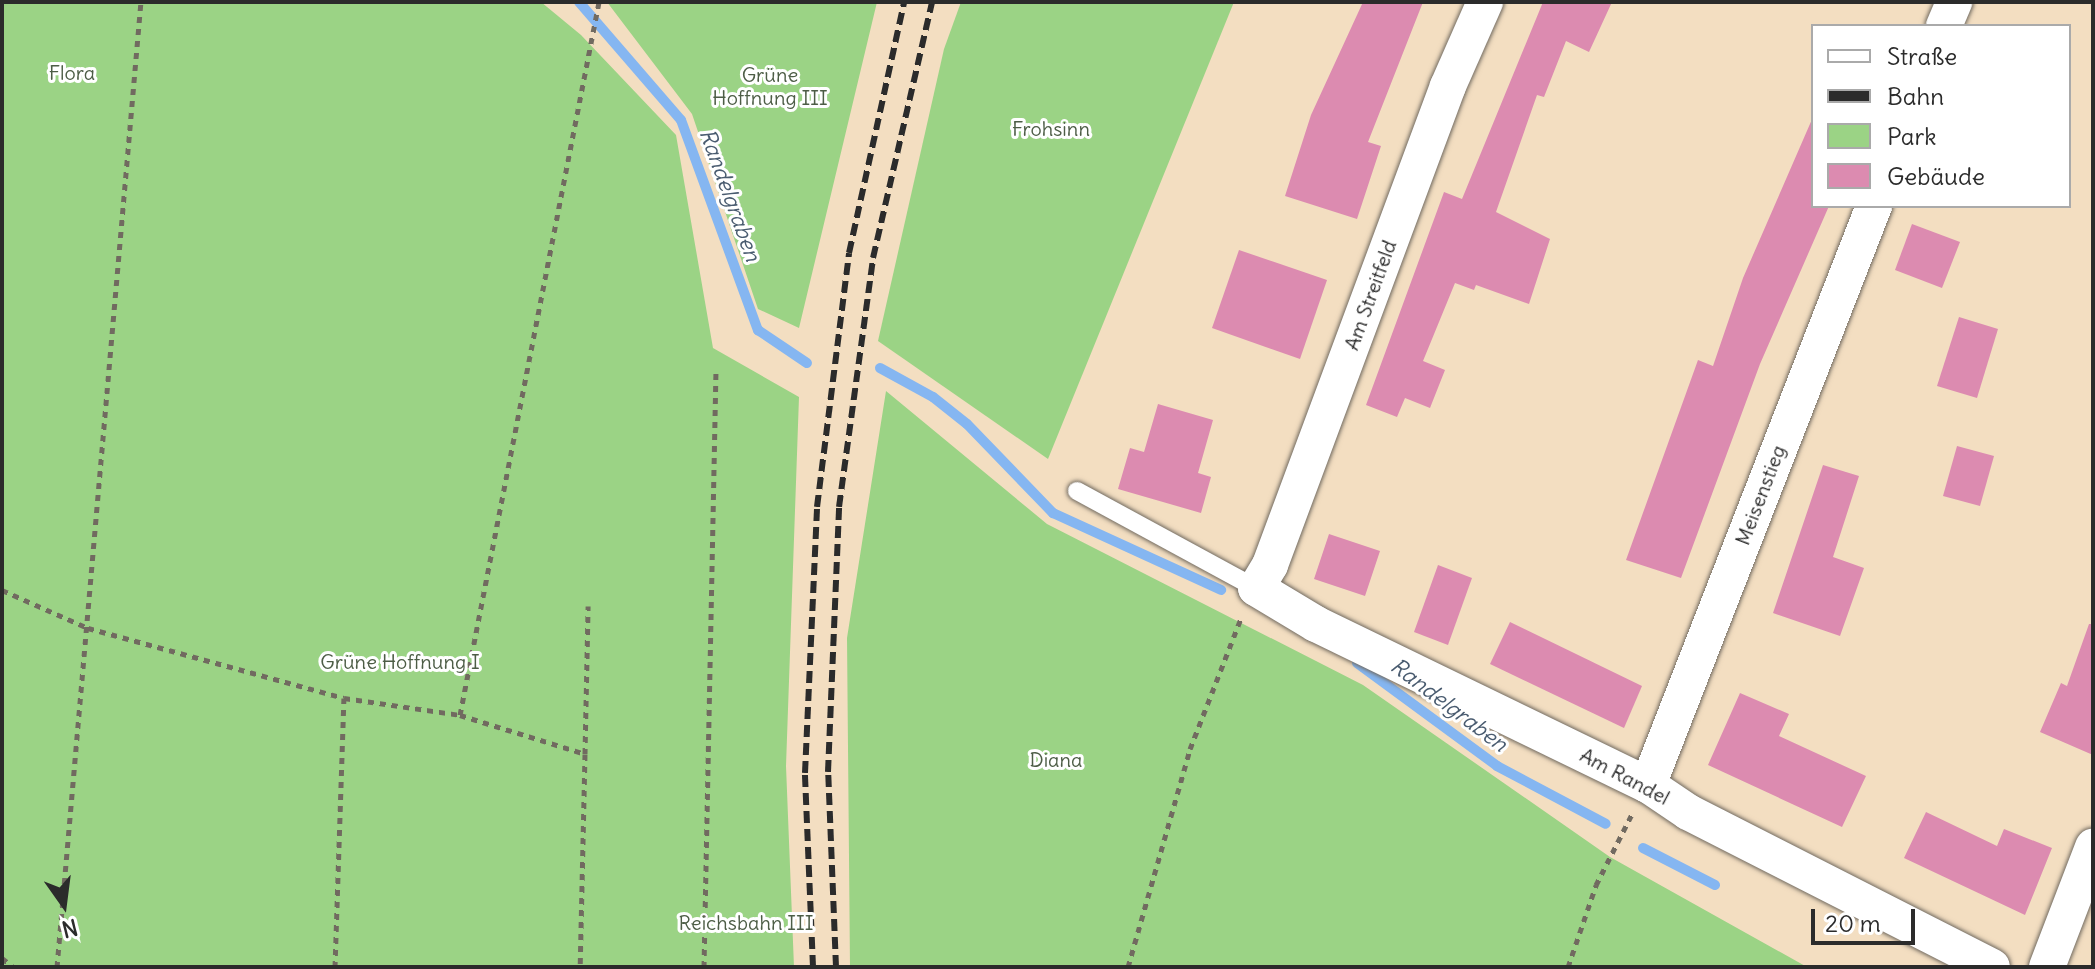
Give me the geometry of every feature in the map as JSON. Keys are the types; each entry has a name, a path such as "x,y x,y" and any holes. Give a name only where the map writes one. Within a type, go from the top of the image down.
{"street":[{"name":"Am Streitfeld","path":"1256,588 1270,565 1448,86 1485,2"},
{"path":"1945,24 1954,2"},
{"name":"Meisenstieg","path":"1648,785 1873,208"},
{"name":"Am Randel","path":"1256,588 1316,624 1648,785 1688,812 1992,967"},
{"path":"2047,967 2093,847"}],"lane":[{"path":"1077,491 1256,588"}],"path":[{"path":"57,967 141,2"},
{"path":"460,715 535,345 585,53 599,2"},
{"path":"704,967 716,371"},
{"path":"2,590 88,628 344,698 460,715 585,754"},
{"path":"580,967 588,606"},
{"path":"1128,967 1190,749 1231,643"},
{"path":"335,967 344,698"},
{"path":"1568,967 1596,885 1648,785"},
{"path":"2,958 13,967"}],"green space":[{"name":"Grüne Hoffnung I","path":"2,2 541,2 581,35 676,135 713,348 799,397 786,766 794,967 2,967"},
{"name":"Grüne Hoffnung III","path":"607,2 877,2 799,328 758,309 692,114"},
{"name":"Frohsinn","path":"961,2 1234,2 1048,459 878,341 944,49"},
{"name":"Diana","path":"886,391 1047,524 1363,685 1610,857 1807,967 850,967 847,638"}],"building":[{"path":"1363,2 1423,2 1368,142 1381,146 1357,219 1285,196 1311,115"},
{"path":"1543,2 1612,2 1589,52 1566,41 1544,97 1537,95 1496,212 1550,239 1529,304 1476,285 1474,290 1455,283 1423,361 1445,370 1430,408 1405,398 1397,417 1366,405 1444,192 1462,199"},
{"path":"1811,122 1811,208 1828,208 1760,364 1681,578 1626,560 1698,360 1713,366 1743,278"},
{"path":"1912,224 1960,242 1942,288 1895,270"},
{"path":"1239,250 1327,280 1300,359 1212,328"},
{"path":"1959,317 1998,329 1977,398 1937,386"},
{"path":"1158,404 1213,420 1198,473 1211,477 1201,513 1118,489 1130,448 1144,452"},
{"path":"1957,446 1994,456 1980,506 1943,496"},
{"path":"1823,465 1859,476 1833,557 1864,568 1840,636 1773,613"},
{"path":"1329,534 1380,551 1365,596 1314,579"},
{"path":"1438,565 1472,578 1448,645 1414,632"},
{"path":"1510,622 1642,686 1624,728 1490,664"},
{"path":"2089,624 2093,624 2093,755 2040,732 2061,683 2067,686"},
{"path":"1740,693 1789,714 1779,736 1866,776 1842,827 1708,765"},
{"path":"1926,812 1997,846 2004,829 2052,848 2025,915 1904,858"}],"waterway":[{"name":"Randelgraben","path":"579,2 681,120 758,330 807,363"},
{"name":"Randelgraben","path":"880,368 933,397 967,424 1053,513 1221,590"},
{"name":"Randelgraben","path":"1357,663 1497,766 1606,824"},
{"name":"Randelgraben","path":"1643,848 1715,885"}],"railway":[{"path":"813,967 805,773 817,507 849,253 904,2"},
{"path":"836,967 828,772 839,507 873,258 932,2"}],"park label":[{"name":"Flora","path":"72,72"},
{"name":"Reichsbahn III","path":"746,922"}]}
